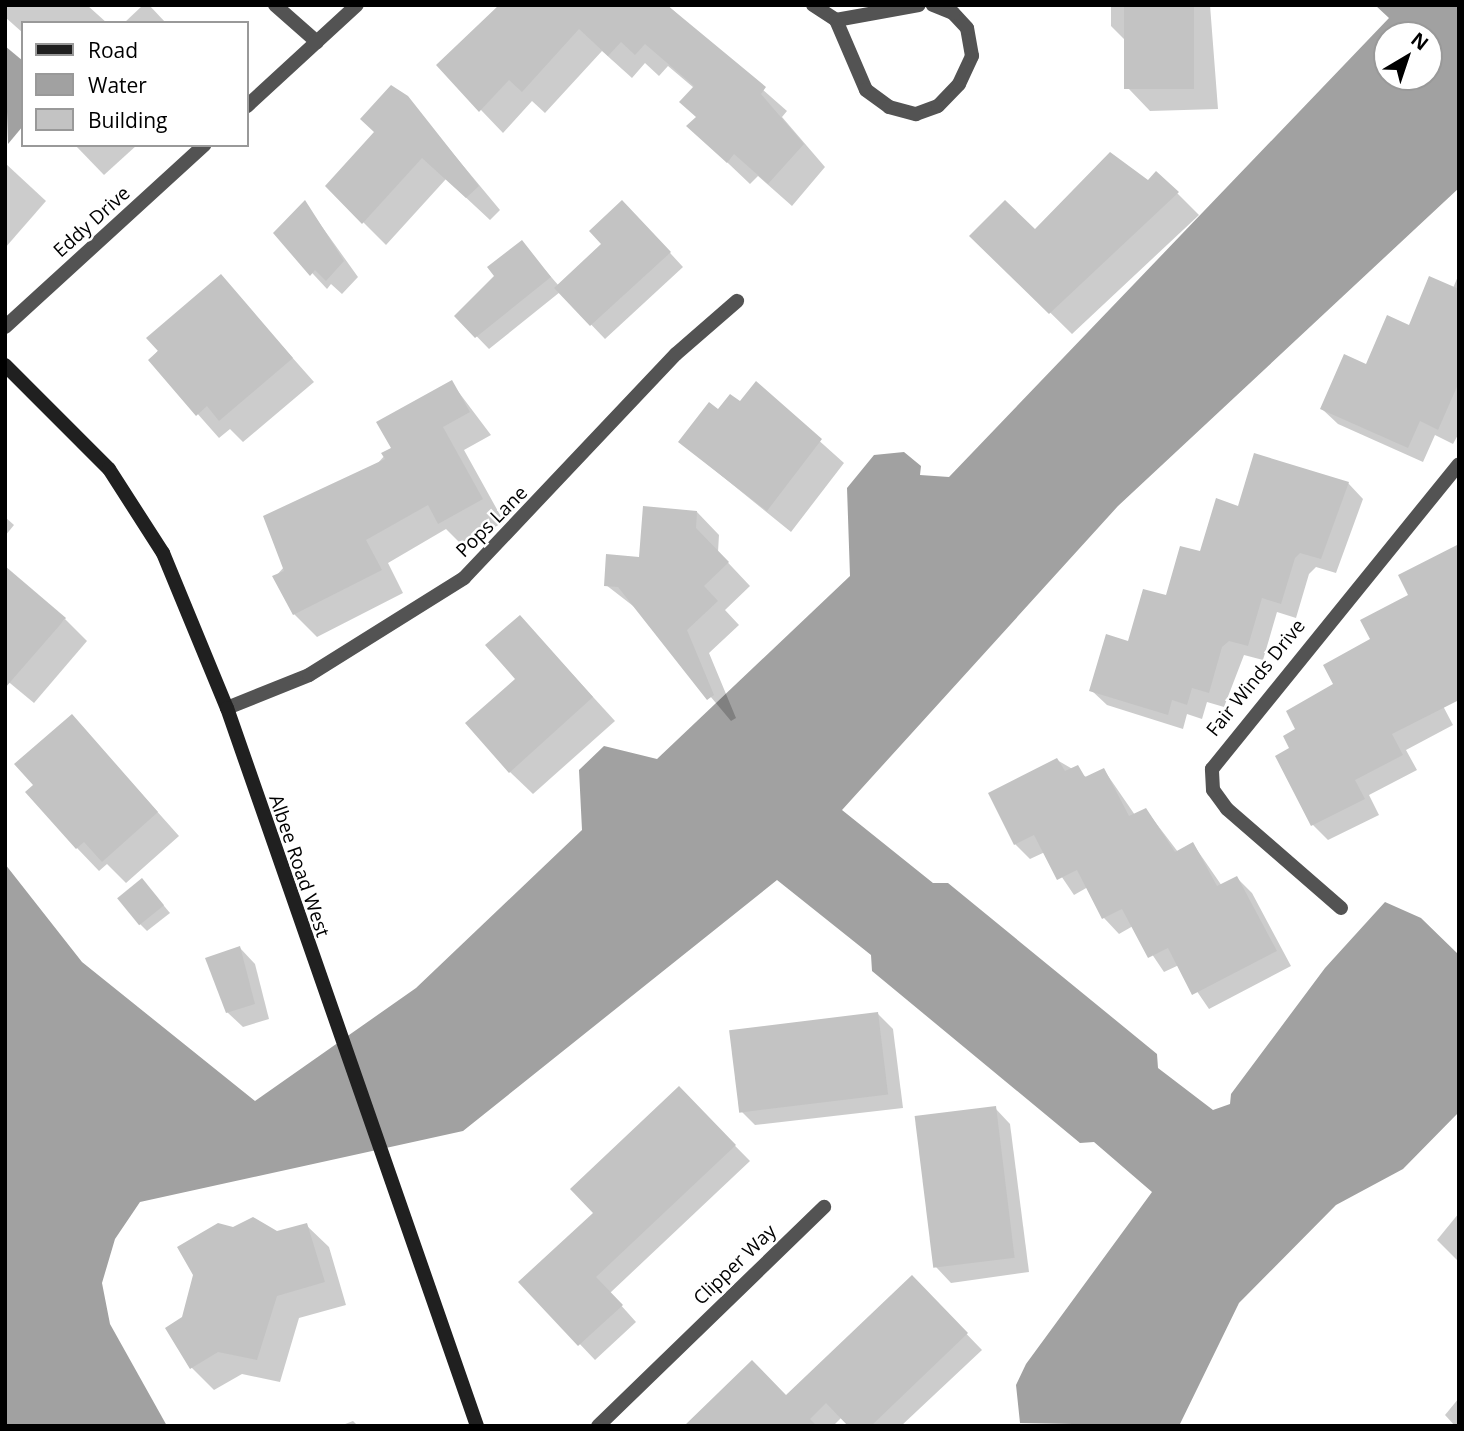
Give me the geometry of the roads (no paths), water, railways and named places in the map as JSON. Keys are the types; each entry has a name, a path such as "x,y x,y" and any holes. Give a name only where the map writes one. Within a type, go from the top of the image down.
{"street":[{"path":"275,5 317,42"},
{"path":"248,105 357,5"},
{"path":"813,5 836,20 866,90 889,107 916,114 938,106 959,84 972,55 967,28 953,13 933,5"},
{"path":"836,20 919,5"},
{"name":"Eddy Drive","path":"5,327 202,147"},
{"name":"Pops Lane","path":"227,708 309,675 464,578 667,363 737,301"},
{"name":"Albee Road West","path":"5,365 86,442 136,509 163,553 227,708 324,995 477,1426"},
{"name":"Fair Winds Drive","path":"1341,908 1227,808 1213,790 1212,769 1459,464"},
{"name":"Clipper Way","path":"597,1426 824,1207"}],"water":[{"path":"1375,5 1459,5 1459,188 1118,506 842,810 933,883 948,883 1157,1054 1158,1068 1213,1110 1230,1104 1231,1094 1325,968 1385,902 1421,918 1459,955 1459,1112 1403,1169 1336,1205 1239,1303 1179,1426 1020,1423 1016,1385 1026,1364 1152,1192 1094,1142 1080,1143 872,971 871,955 777,880 463,1131 140,1202 115,1239 102,1283 110,1324 167,1426 5,1426 5,864 82,962 255,1101 416,988 582,830 579,770 604,746 657,759 850,576 847,488 874,455 904,452 921,466 920,475 949,477 1373,35 1373,91 1443,91 1443,21 1386,21 1389,18"},
{"path":"5,46 21,59 21,128 8,144"}]}
